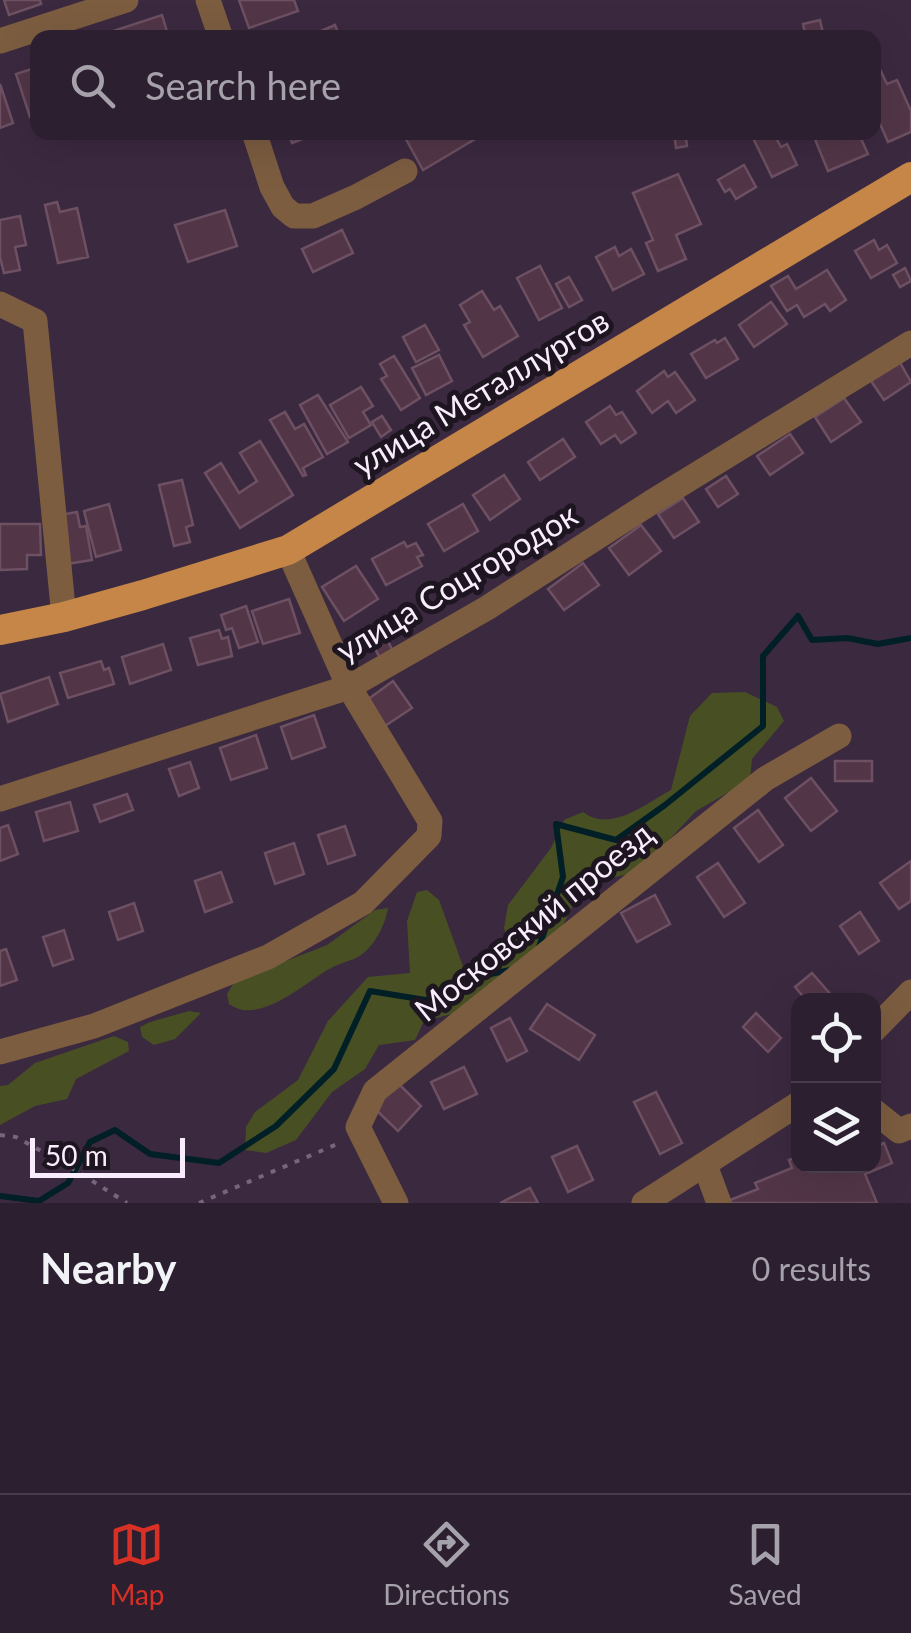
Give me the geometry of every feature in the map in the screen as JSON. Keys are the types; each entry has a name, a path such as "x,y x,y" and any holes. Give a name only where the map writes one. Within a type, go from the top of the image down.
{"main road":[{"name":"улица Металлургов","path":"0,630 64,617 288,550 907,189"}],"street":[{"path":"34,30 126,0"},
{"path":"208,0 218,30"},
{"path":"0,41 30,31"},
{"path":"257,140 272,187 283,207 294,216 312,216 405,170"},
{"path":"0,304 35,321 64,617"},
{"name":"улица Соцгородок","path":"0,800 348,687 488,608 654,500 911,343"},
{"path":"0,1052 94,1026 268,957 364,902 429,836 430,821 348,687 288,550"},
{"name":"Московский проезд","path":"360,1134 358,1126 374,1091 765,779 838,736"},
{"path":"881,1023 911,992"},
{"path":"658,1200 791,1109"},
{"path":"881,1117 899,1131 911,1126"},
{"path":"360,1134 396,1203"},
{"path":"705,1165 719,1203"}],"path":[{"path":"199,1203 360,1134"},
{"path":"0,1136 16,1137 127,1203"}],"green space":[{"path":"745,692 777,707 784,721 752,759 750,780 696,811 640,871 583,885 555,941 464,1011 424,1021 415,1040 379,1045 365,1069 332,1092 296,1140 266,1153 245,1150 246,1127 255,1112 298,1080 328,1021 368,977 410,973 407,921 417,892 427,890 439,900 464,969 490,966 511,947 504,928 508,905 551,848 564,820 583,812 594,818 616,818 671,790 690,716 712,693"},
{"path":"388,908 378,936 360,956 333,967 269,1006 241,1010 229,1004 227,994 235,981 327,945 375,910"},
{"path":"189,1011 201,1013 175,1039 154,1045 142,1037 140,1027"},
{"path":"114,1036 128,1042 129,1051 76,1079 67,1099 35,1106 0,1125 0,1086 8,1085 35,1063"}],"building":[{"path":"4,0 40,0 41,4 9,15"},
{"path":"239,0 294,0 298,11 249,28"},
{"path":"162,15 167,30 116,30"},
{"path":"820,20 822,30 804,30 803,24"},
{"path":"30,70 30,117 16,74"},
{"path":"881,71 887,84 897,80 911,111 911,132 888,142 881,126"},
{"path":"0,84 13,123 0,128"},
{"path":"406,140 474,140 423,170"},
{"path":"675,140 686,140 687,146 676,148"},
{"path":"754,140 777,140 781,147 787,144 797,165 772,177"},
{"path":"815,140 862,140 868,154 828,171"},
{"path":"744,165 756,187 736,199 730,189 725,192 718,180"},
{"path":"678,174 701,224 676,235 686,259 658,271 646,243 653,240 633,193"},
{"path":"57,202 60,212 77,208 88,257 58,263 45,205"},
{"path":"225,210 237,246 188,262 175,225"},
{"path":"20,216 26,245 15,247 20,270 4,273 0,220"},
{"path":"342,230 353,253 313,272 302,249"},
{"path":"874,240 879,250 887,245 897,263 871,278 855,251"},
{"path":"615,247 619,256 631,249 644,274 613,290 596,257"},
{"path":"540,266 562,308 539,320 517,278"},
{"path":"905,268 911,281 900,287 893,275"},
{"path":"827,270 846,300 830,311 825,304 804,317 797,305 787,311 771,286 788,276 796,289"},
{"path":"569,277 582,300 569,307 556,284"},
{"path":"482,291 494,310 500,306 518,336 483,357 464,325 470,322 460,305"},
{"path":"771,302 787,324 754,347 739,325"},
{"path":"425,325 439,350 416,362 403,337"},
{"path":"725,338 738,359 706,378 691,354"},
{"path":"439,355 452,381 426,395 412,368"},
{"path":"394,356 420,398 401,410 381,379 387,376 380,364"},
{"path":"898,359 911,382 884,400 869,378"},
{"path":"664,371 668,377 675,372 695,400 676,413 668,401 652,413 637,391"},
{"path":"361,387 373,406 363,412 371,425 349,438 330,405"},
{"path":"318,395 348,442 327,454 300,405"},
{"path":"844,398 861,422 831,442 815,417"},
{"path":"610,406 616,415 622,412 636,433 621,443 615,435 601,444 586,422"},
{"path":"285,412 295,429 304,424 323,457 303,468 303,476 270,420"},
{"path":"382,416 391,430 381,437 372,422"},
{"path":"790,434 803,453 770,475 757,456"},
{"path":"563,439 575,457 540,480 528,462"},
{"path":"260,441 293,495 240,528 205,473 221,463 239,493 257,481 240,453"},
{"path":"504,475 520,499 490,520 473,495"},
{"path":"726,476 738,494 718,507 706,489"},
{"path":"182,480 193,525 186,527 190,542 174,546 159,485"},
{"path":"683,498 699,522 674,538 658,514"},
{"path":"109,504 121,550 96,557 84,511"},
{"path":"463,504 478,531 444,551 428,524"},
{"path":"77,512 80,527 86,526 92,560 67,564 60,515"},
{"path":"0,524 40,524 41,555 27,555 27,569 0,570"},
{"path":"641,525 661,551 629,575 609,548"},
{"path":"404,542 407,547 416,543 423,555 417,557 422,566 386,585 372,559"},
{"path":"583,563 599,585 564,610 548,589"},
{"path":"356,566 378,599 344,621 322,587"},
{"path":"289,599 300,633 263,644 252,611"},
{"path":"246,606 258,642 239,648 232,628 226,630 221,615"},
{"path":"219,630 222,639 228,637 232,656 198,665 190,638"},
{"path":"384,634 393,651 380,658 371,641"},
{"path":"163,644 171,670 130,684 122,657"},
{"path":"101,661 104,670 109,668 114,684 68,698 60,673"},
{"path":"49,677 58,704 8,722 0,694"},
{"path":"393,681 412,708 385,726 367,700"},
{"path":"314,715 325,747 292,759 281,727"},
{"path":"256,735 267,768 231,780 220,748"},
{"path":"835,761 872,761 872,781 835,781"},
{"path":"190,762 199,788 179,796 169,769"},
{"path":"811,778 837,811 811,831 785,798"},
{"path":"127,794 133,810 100,822 94,805"},
{"path":"70,802 78,831 44,841 36,812"},
{"path":"758,810 783,845 759,862 734,828"},
{"path":"8,825 18,854 0,861 0,828"},
{"path":"345,826 355,855 328,864 318,835"},
{"path":"294,843 304,874 275,884 265,853"},
{"path":"911,861 911,901 899,909 880,883"},
{"path":"718,863 745,903 724,917 697,877"},
{"path":"221,872 232,902 205,912 195,881"},
{"path":"655,895 670,924 637,942 621,913"},
{"path":"134,903 143,931 118,940 109,912"},
{"path":"860,912 879,941 859,954 840,926"},
{"path":"64,930 73,959 53,966 43,937"},
{"path":"6,949 17,980 0,986 0,951"},
{"path":"812,973 830,993 800,993 795,987"},
{"path":"547,1004 595,1035 579,1060 530,1029"},
{"path":"756,1013 781,1038 768,1052 743,1027"},
{"path":"510,1018 527,1051 507,1061 491,1028"},
{"path":"464,1067 477,1094 444,1109 431,1082"},
{"path":"398,1083 421,1106 398,1131 374,1108"},
{"path":"656,1092 682,1143 660,1154 634,1102"},
{"path":"884,1143 892,1163 881,1167 881,1144"},
{"path":"577,1146 593,1180 568,1192 552,1157"},
{"path":"791,1168 791,1173 867,1173 877,1203 731,1203 730,1200 758,1189 755,1183"},
{"path":"530,1188 538,1203 500,1203"}],"waterway":[{"path":"539,947 563,877 556,824 616,840 763,726 763,656 798,616 812,640 847,638 878,644 911,638"},
{"path":"0,1196 39,1201 68,1183 90,1142 115,1130 150,1154 219,1163 276,1126 334,1069 370,991 444,1003 458,981 510,970"}]}
